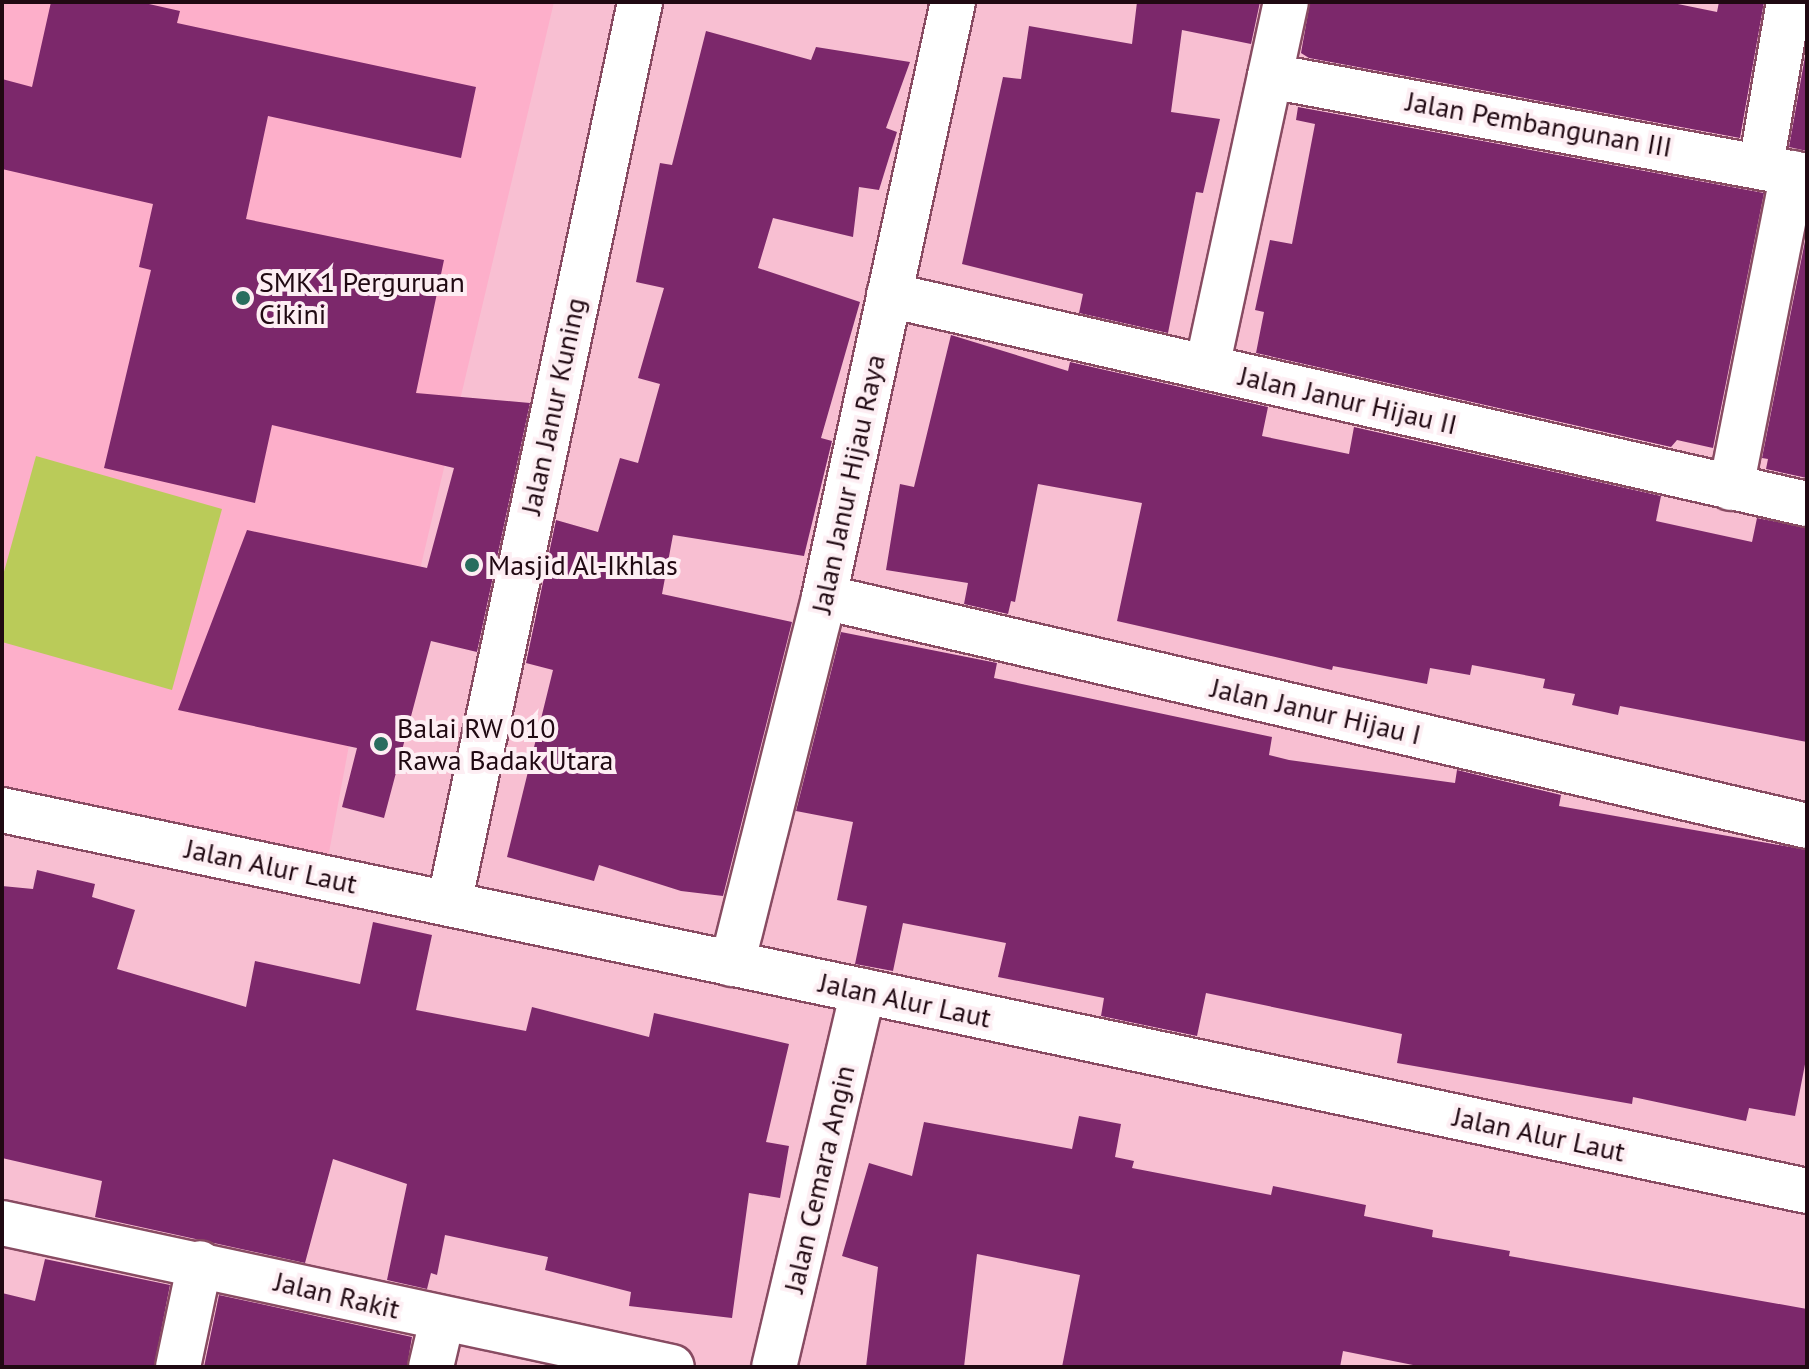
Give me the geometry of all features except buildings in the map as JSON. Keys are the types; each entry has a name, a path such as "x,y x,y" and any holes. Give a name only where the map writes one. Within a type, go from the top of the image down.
{"street":[{"name":"Jalan Janur Kuning","path":"449,904 640,2"},
{"name":"Jalan Janur Hijau Raya","path":"732,964 824,597 953,2"},
{"path":"1207,367 1286,2"},
{"path":"1731,488 1787,171 1789,2"},
{"name":"Jalan Pembangunan III","path":"1270,76 1787,171"},
{"name":"Jalan Janur Hijau II","path":"889,295 1807,504"},
{"name":"Jalan Janur Hijau I","path":"824,597 1807,826"},
{"name":"Jalan Alur Laut","path":"2,810 1807,1191"},
{"name":"Jalan Cemara Angin","path":"774,1367 863,991"},
{"name":"Jalan Rakit","path":"2,1223 200,1263 442,1320 672,1367"},
{"path":"178,1367 200,1263"},
{"path":"431,1367 442,1320"}],"shaded area":[{"name":"SMK 1 Perguruan Cikini","path":"2,2 554,2 414,595 377,595 328,858 2,789"}],"green space":[{"path":"36,456 222,509 172,690 2,642 2,579"}],"place":[{"name":"SMK 1 Perguruan Cikini","path":"243,298"},
{"name":"Masjid Al-Ikhlas","path":"472,565"},
{"name":"Balai RW 010 Rawa Badak Utara","path":"381,744"}]}
